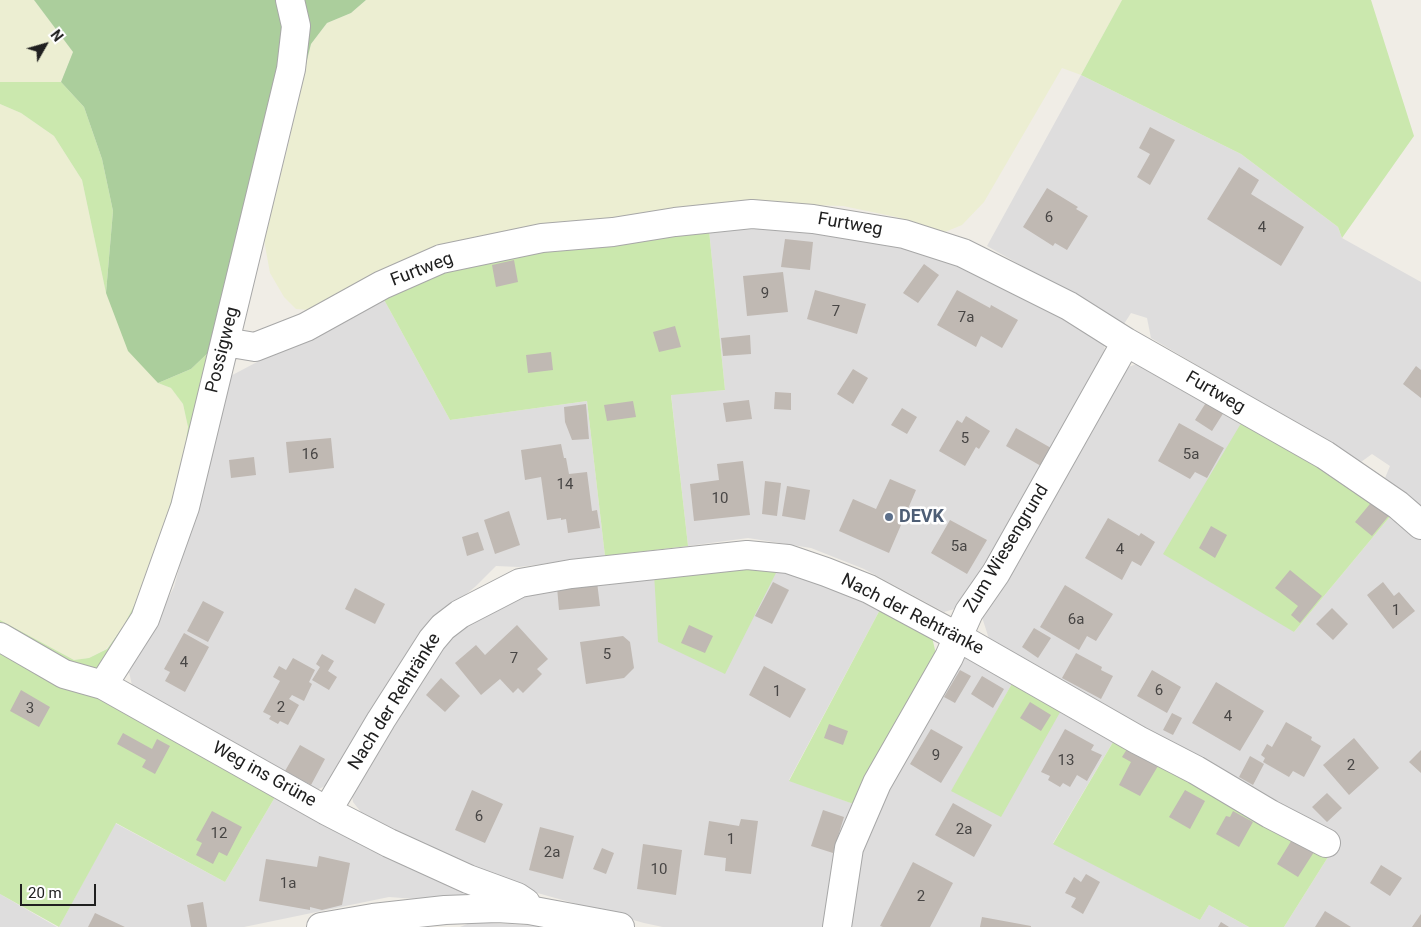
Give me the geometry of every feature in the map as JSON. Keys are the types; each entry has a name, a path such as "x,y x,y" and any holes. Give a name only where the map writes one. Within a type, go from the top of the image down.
{"street":[{"name":"Possigweg","path":"103,685 145,619 185,506 291,69 296,26 290,0"},
{"name":"Furtweg","path":"225,342 255,347 306,327 382,286 441,259 542,238 613,232 675,222 752,214 813,219 904,234 963,253 1069,306 1126,342 1325,455 1398,506 1421,525"},
{"name":"Zum Wiesengrund","path":"837,927 849,848 877,784 949,657 969,612 996,573 1126,342"},
{"name":"Nach der Rehtränke","path":"327,811 381,720 432,640 443,627 460,614 520,583 580,573 747,555 788,559 869,589 958,637 1138,740 1196,770 1270,814 1326,843"},
{"name":"Weg ins Grüne","path":"0,637 64,674 103,685 327,811 389,843 468,879 517,897 526,903 529,910"},
{"path":"321,927 373,918 445,910 497,908 529,910 620,927"}],"shaded area":[{"path":"1081,75 1241,154 1338,227 1342,238 1421,282 1421,506 1385,478 1390,466 1372,454 1361,462 1151,338 1147,318 1131,313 1124,324 987,246"},
{"path":"814,228 886,239 950,259 1040,299 1104,341 1105,354 971,596 958,608 944,612 864,569 811,548 748,538 688,546 671,394 725,390 709,230"},
{"path":"382,296 450,420 587,401 605,556 519,567 496,566 476,586 429,625 330,784 314,791 134,694 129,672 174,587 197,502 223,380"},
{"path":"1141,362 1243,420 1294,632 1393,513 1421,539 1421,927 1284,927 1328,857 1336,838 1297,812 1153,735 990,642 981,614 1124,369"},
{"path":"780,565 883,604 789,780 859,806 825,927 663,927 644,923 534,892 432,853 365,817 353,802 351,790 431,663 459,626 523,592"},
{"path":"969,654 1014,680 952,791 1063,707 1116,737 1053,843 1200,920 1209,905 1249,927 848,927 856,876 872,819 953,664"},
{"path":"278,792 473,887 470,903 389,897 244,927 59,927 115,823 225,882"},
{"path":"0,894 57,927 0,927"},
{"path":"472,922 544,926 551,927 460,927"}],"green space":[{"path":"0,0 34,0 73,52 61,82 0,82"},
{"path":"34,0 366,0 351,13 327,23 311,44 302,80 211,350 191,369 158,383 128,351 106,293 113,211 102,159 84,107 61,82 73,52"},
{"path":"366,0 1122,0 1081,75 1062,68 984,202 962,225 945,232 896,217 843,206 779,204 309,310 296,309 284,297 270,273 264,240 311,44 327,23 351,13"},
{"path":"1122,0 1371,0 1414,136 1342,238 1338,227 1241,154 1081,75"},
{"path":"0,82 61,82 84,107 102,159 113,211 106,293 82,180 54,136 21,113 0,104"},
{"path":"0,104 21,113 54,136 82,180 106,293 158,383 171,388 183,404 188,427 183,461 159,542 141,592 124,625 106,649 89,658 74,660 0,620"},
{"path":"709,230 725,390 671,395 688,546 605,556 587,401 450,420 382,296 455,260"},
{"path":"211,350 154,581 99,669 87,673 0,629 0,620 74,660 89,658 107,649 124,625 141,592 159,542 183,461 188,427 183,404 171,388 158,383 191,369"},
{"path":"1243,420 1393,513 1294,632 1163,554"},
{"path":"780,565 725,674 658,642 654,573"},
{"path":"883,604 931,633 936,654 859,806 789,781"},
{"path":"0,648 96,696 278,792 225,882 116,823 59,927 0,894"},
{"path":"1014,680 1063,707 1001,817 951,791"},
{"path":"1116,737 1232,799 1328,857 1284,927 1249,927 1209,905 1200,920 1053,844"}],"building":[{"path":"1150,127 1175,140 1150,185 1137,177 1150,154 1139,148"},
{"path":"1239,167 1259,180 1251,194 1304,227 1281,266 1207,219"},
{"path":"1047,188 1078,207 1076,209 1088,216 1067,250 1055,243 1053,246 1023,227"},
{"path":"785,239 813,242 810,270 781,267"},
{"path":"514,260 518,282 496,287 492,265"},
{"path":"924,264 939,275 918,303 903,293"},
{"path":"783,272 788,312 747,316 743,276"},
{"path":"815,290 866,304 857,334 807,319"},
{"path":"957,290 990,308 991,305 1018,320 1002,348 981,336 976,347 937,325"},
{"path":"675,326 681,347 659,352 653,332"},
{"path":"750,335 751,354 723,356 721,338"},
{"path":"551,352 553,370 528,373 526,355"},
{"path":"1416,366 1421,370 1421,398 1403,384"},
{"path":"853,369 868,378 853,404 837,394"},
{"path":"775,392 791,393 791,410 774,409"},
{"path":"749,400 752,419 726,422 723,403"},
{"path":"633,401 636,417 607,421 604,405"},
{"path":"1207,401 1224,412 1212,431 1195,420"},
{"path":"586,404 589,439 572,440 565,422 564,407"},
{"path":"902,408 917,417 907,434 891,425"},
{"path":"966,416 990,431 979,449 976,447 965,466 939,451 957,420 962,423"},
{"path":"1179,423 1224,448 1207,478 1195,472 1190,479 1158,461"},
{"path":"1016,428 1051,448 1041,466 1006,446"},
{"path":"331,438 334,468 289,473 286,442"},
{"path":"561,444 569,474 587,472 592,511 597,510 600,528 568,533 566,519 547,520 541,477 525,480 521,450"},
{"path":"254,457 256,475 231,478 229,460"},
{"path":"743,461 750,515 694,521 690,484 719,480 717,464"},
{"path":"890,479 916,490 889,553 839,531 853,499 876,509"},
{"path":"765,481 781,483 777,516 762,514"},
{"path":"787,486 810,490 805,520 782,516"},
{"path":"1374,499 1391,513 1372,536 1355,522"},
{"path":"509,511 520,545 495,554 484,520"},
{"path":"1108,518 1139,536 1141,533 1155,542 1141,566 1132,561 1122,580 1085,558"},
{"path":"950,520 987,540 967,574 931,553"},
{"path":"1211,526 1227,535 1215,558 1199,548"},
{"path":"478,532 484,550 467,556 462,537"},
{"path":"1290,570 1322,596 1300,623 1291,615 1298,606 1275,588"},
{"path":"597,582 600,606 559,610 557,587"},
{"path":"773,582 789,590 772,624 755,616"},
{"path":"1383,582 1394,596 1399,592 1415,611 1393,629 1367,595"},
{"path":"1065,585 1113,614 1096,641 1087,636 1079,650 1040,627"},
{"path":"355,588 385,604 375,624 345,609"},
{"path":"203,601 224,612 208,642 187,631"},
{"path":"1332,608 1348,624 1333,640 1316,624"},
{"path":"517,625 548,659 537,669 542,674 523,693 518,688 513,693 500,679 481,695 455,663 476,645 485,655"},
{"path":"689,625 713,636 705,653 681,643"},
{"path":"1034,628 1051,638 1038,658 1022,647"},
{"path":"184,633 209,647 185,692 165,681 170,672 164,669"},
{"path":"623,636 630,642 634,668 624,678 586,684 580,642"},
{"path":"1076,653 1102,667 1101,670 1113,676 1101,699 1062,678"},
{"path":"322,654 334,661 328,671 337,677 329,690 312,680 320,667 316,664"},
{"path":"293,658 315,670 309,682 312,684 304,701 292,695 289,699 299,705 288,725 280,721 278,724 269,719 271,716 263,712 280,681 273,677 279,666 286,670"},
{"path":"764,666 806,689 790,718 749,695"},
{"path":"960,670 971,676 955,703 944,697"},
{"path":"1152,670 1181,687 1167,713 1137,696"},
{"path":"982,676 1004,689 993,708 971,694"},
{"path":"441,678 460,696 445,712 426,695"},
{"path":"1216,682 1264,711 1240,751 1192,723"},
{"path":"21,690 50,707 39,727 10,711"},
{"path":"1030,702 1051,715 1041,731 1020,718"},
{"path":"1172,713 1182,718 1173,735 1163,730"},
{"path":"1286,722 1312,737 1311,740 1321,746 1304,777 1293,771 1289,777 1263,762 1265,758 1261,755 1267,744 1272,747"},
{"path":"829,724 848,731 843,745 824,738"},
{"path":"931,729 963,747 941,783 910,764"},
{"path":"1065,729 1094,745 1091,750 1102,755 1087,781 1077,775 1070,787 1063,783 1060,787 1048,780 1050,776 1041,772"},
{"path":"123,733 152,749 157,739 170,746 155,774 142,767 146,760 117,744"},
{"path":"1354,738 1379,768 1349,795 1323,765"},
{"path":"300,745 325,759 311,785 285,771"},
{"path":"1127,749 1158,766 1140,796 1119,785 1131,762 1122,757"},
{"path":"1421,750 1421,773 1409,762"},
{"path":"1250,756 1264,764 1253,785 1239,777"},
{"path":"472,790 503,804 485,843 455,830"},
{"path":"1185,790 1205,801 1190,829 1169,817"},
{"path":"1327,793 1342,808 1327,822 1312,807"},
{"path":"953,803 992,825 974,857 935,835"},
{"path":"823,810 844,817 833,853 811,846"},
{"path":"212,811 242,827 227,856 219,852 213,864 196,855 202,843 196,840"},
{"path":"1233,811 1253,822 1239,847 1216,834 1226,816 1230,817"},
{"path":"741,819 758,821 751,874 725,871 726,858 704,855 709,821 739,826"},
{"path":"540,827 574,836 563,879 529,870"},
{"path":"1293,838 1314,852 1298,877 1277,864"},
{"path":"643,844 682,850 676,895 637,889"},
{"path":"602,848 614,853 606,874 593,869"},
{"path":"319,856 350,863 342,905 322,910 310,907 310,910 259,901 266,859 317,867"},
{"path":"913,862 953,883 930,927 880,926"},
{"path":"1381,865 1402,878 1390,896 1370,883"},
{"path":"1086,874 1100,882 1083,914 1071,907 1076,898 1065,893 1074,877 1081,882"},
{"path":"203,902 207,927 191,927 187,905"},
{"path":"1325,911 1351,927 1315,927"},
{"path":"95,913 125,927 88,927"},
{"path":"1421,914 1421,927 1412,927"},
{"path":"982,917 1031,926 1031,927 980,927"},
{"path":"1221,922 1229,927 1218,927"}],"place":[{"name":"DEVK","path":"889,517"}]}
